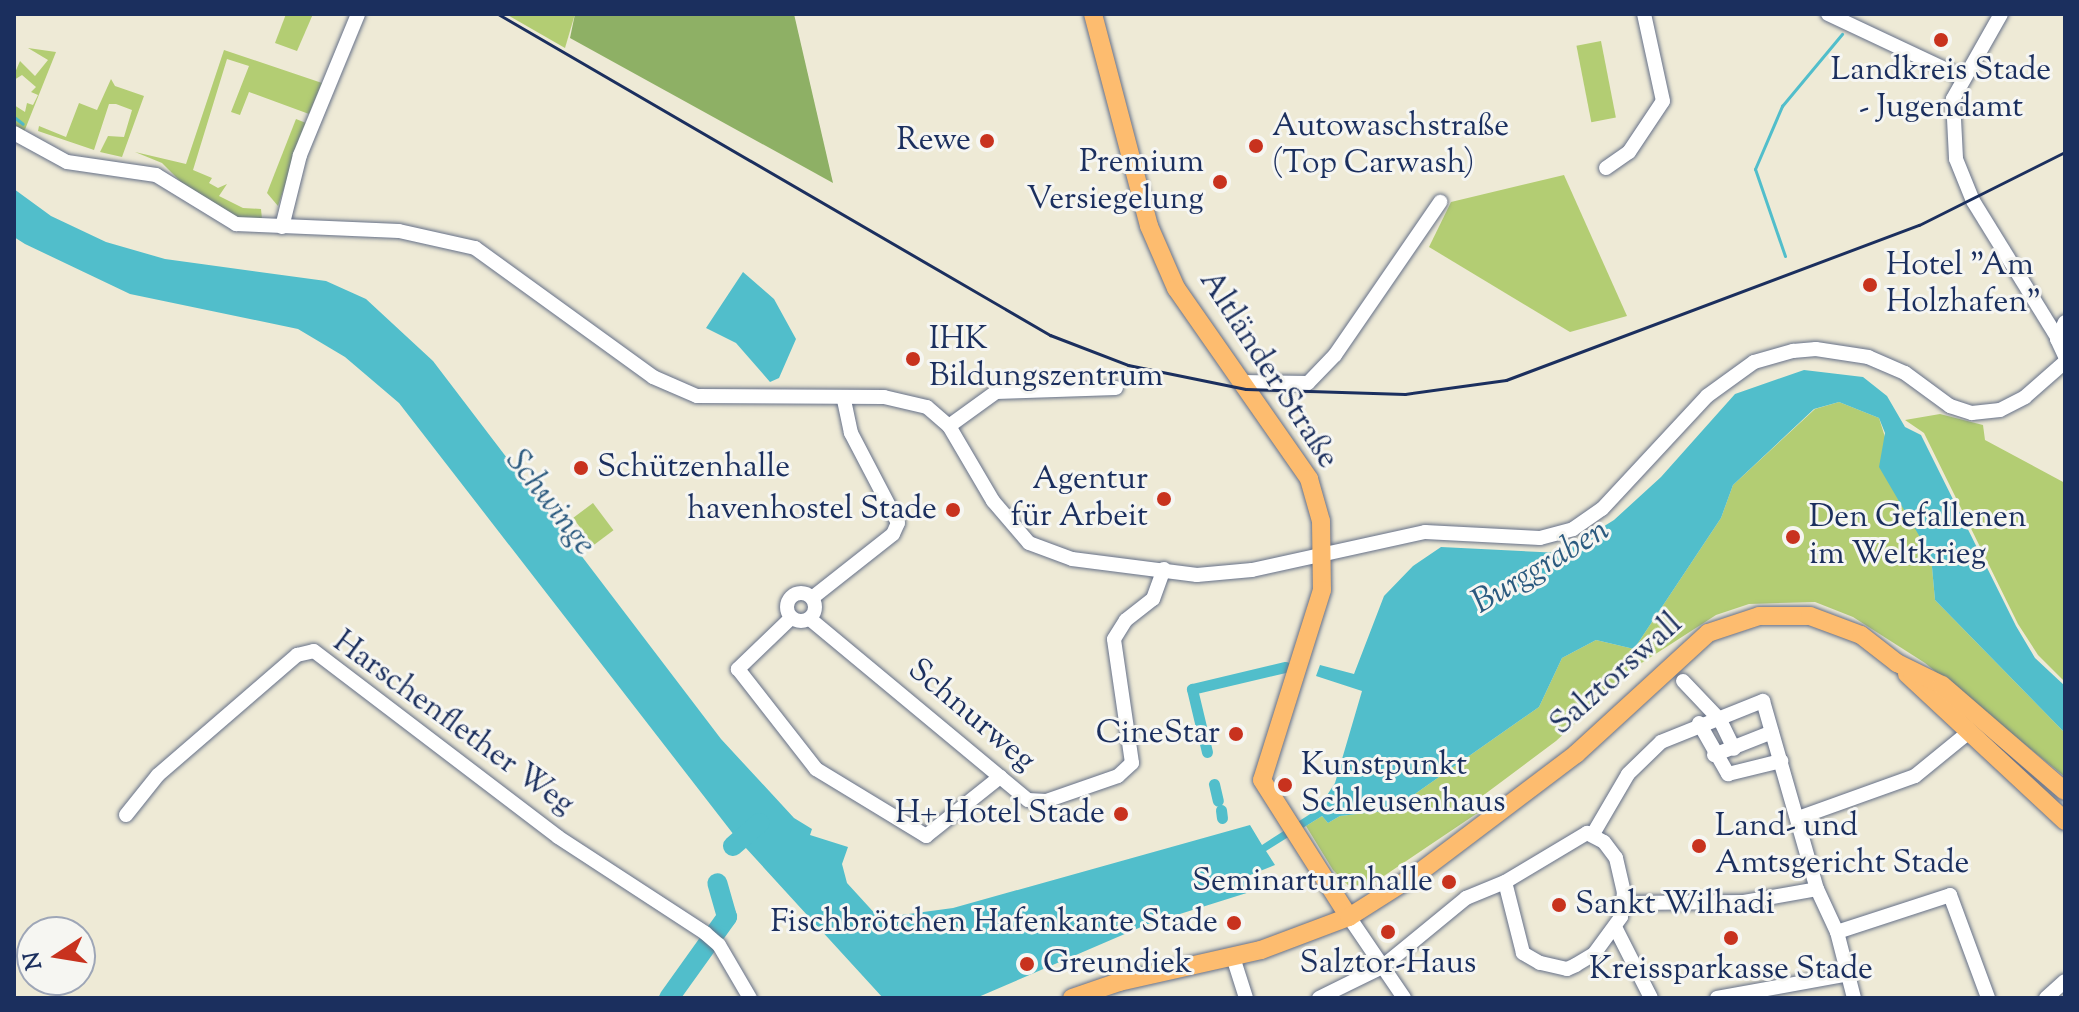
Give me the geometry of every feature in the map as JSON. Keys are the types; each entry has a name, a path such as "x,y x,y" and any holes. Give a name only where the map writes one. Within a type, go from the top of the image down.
{"main road":[{"name":"Altländer Straße","path":"1093,14 1152,233 1176,288 1309,479 1323,552 1322,590 1266,762 1263,788 1349,917"},
{"name":"Salztorswall","path":"1072,998 1119,982 1233,957 1349,917 1420,872 1564,763 1714,629 1759,616 1810,616 1861,635 1897,663 1942,685 1975,725 2063,788"},
{"path":"1975,725 2065,821"}],"street":[{"path":"282,227 300,155 358,14"},
{"path":"1606,168 1629,152 1663,101 1644,14"},
{"path":"1828,14 1962,77"},
{"path":"2001,14 1962,77 1953,99 1959,170 2030,298 2047,316 2060,353"},
{"path":"14,133 67,162 156,175 234,223 399,231 475,248 653,377 697,396 904,400 927,407 949,426 993,501 1029,543 1072,559 1164,569 1225,574 1425,532 1540,538 1573,529 1602,509 1707,396 1754,362 1793,351 1816,349 1868,357 1905,373 1950,406 1972,413 2000,410 2025,397 2060,353 2065,320 2047,316"},
{"path":"1241,382 1308,383 1335,355 1440,202"},
{"path":"949,426 996,392 1116,388"},
{"path":"812,598 893,534 898,523 851,433 844,399"},
{"name":"Schnurweg","path":"810,619 1000,777 1037,803 1127,771 1134,754 1114,639 1126,620 1153,599 1164,569"},
{"path":"791,618 787,605 790,597 802,592 812,598 816,606 810,619 791,618 738,669 816,769 926,836 1000,777"},
{"name":"Harschenflether Weg","path":"126,815 158,775 297,655 314,651 558,837 705,933 719,945 750,998"},
{"path":"1683,681 1720,720 1734,749"},
{"path":"1319,998 1382,967 1466,898 1505,882 1593,834 1637,763 1661,742 1699,723 1720,720 1763,701 1817,889 1837,932 1854,998"},
{"path":"1699,723 1714,755 1728,774 1781,761"},
{"path":"1798,818 1915,776 1975,725"},
{"path":"1714,755 1772,732"},
{"path":"1505,882 1523,953 1540,963 1567,969 1576,965 1616,929 1623,903 1616,858 1593,834"},
{"path":"1623,903 1744,902 1817,889"},
{"path":"1837,932 1950,895 1988,998"},
{"path":"1349,917 1404,998"},
{"path":"1616,929 1651,998"},
{"path":"1233,957 1246,998"},
{"path":"1717,998 1849,974"},
{"path":"2046,998 2065,981"}],"green space":[{"path":"286,14 313,14 297,51 275,43"},
{"path":"506,14 575,14 565,48"},
{"path":"575,14 794,14 833,183 570,38"},
{"path":"1601,41 1616,118 1591,122 1576,46"},
{"path":"28,48 56,52 24,132 14,127 14,105 25,112 27,103 33,105 38,95 31,92 36,87 22,75 14,80 14,75 20,61 35,76 48,60"},
{"path":"224,50 322,83 309,114 249,92 240,115 231,112 249,66 227,59 193,170 212,178 209,183 218,188 227,184 219,196 243,208 261,209 262,219 241,220 181,182 162,163 135,152 186,164"},
{"path":"111,79 115,86 144,96 122,157 100,152 108,136 124,137 132,110 116,104 109,104 94,150 38,131 39,126 66,137 79,103 97,110"},
{"path":"296,119 306,123 278,206 267,193"},
{"path":"1564,175 1627,316 1570,332 1429,247 1451,202"},
{"path":"1839,402 1879,418 1909,513 1931,556 1935,600 2065,733 2065,777 1925,663 1853,617 1815,602 1749,604 1716,615 1640,664 1556,741 1477,800 1482,810 1369,886 1348,885 1333,870 1306,826 1322,816 1328,823 1340,816 1392,810 1539,707 1562,658 1596,640 1634,649 1721,518 1733,485 1815,409"},
{"path":"1940,414 1983,425 1985,440 2065,483 2065,682 2038,655 2018,624 1924,433 1905,420"},
{"path":"593,503 613,530 593,545 573,518"}],"water":[{"name":"Burggraben","path":"14,189 51,216 106,242 165,259 326,281 366,299 433,361 721,739 794,818 812,829 810,835 848,847 842,864 847,883 879,918 953,908 1250,825 1262,845 1318,809 1335,783 1362,691 1316,676 1320,665 1354,674 1384,596 1413,566 1441,547 1561,553 1614,520 1661,477 1735,394 1804,370 1863,377 1887,396 1905,427 1921,435 2016,626 2035,658 2065,686 2065,733 1935,600 1931,556 1879,467 1885,433 1879,418 1839,402 1814,409 1733,485 1721,518 1634,649 1596,640 1562,658 1539,707 1392,810 1340,816 1328,823 1322,816 1266,851 1275,865 1250,875 1253,891 1148,924 976,998 883,998 734,835 399,403 345,357 298,329 130,294 25,244 14,237"},
{"path":"743,272 774,299 796,339 779,378 770,382 736,343 706,328"}],"waterway":[{"path":"1785,256 1755,169 1782,106 1842,34"},
{"path":"14,117 23,124"},
{"path":"1207,752 1192,689 1285,667"},
{"path":"1214,784 1218,801"},
{"path":"1221,810 1222,818"},
{"path":"733,846 759,823"},
{"path":"669,998 727,917 717,883"}],"railway":[{"path":"498,14 1050,335 1128,365 1246,389 1405,394 1506,380 1919,225 2065,152"}],"place":[{"name":"Landkreis Stade - Jugendamt","path":"1941,40"},
{"name":"Rewe","path":"987,141"},
{"name":"Autowaschstraße (Top Carwash)","path":"1256,146"},
{"name":"Premium Versiegelung","path":"1220,182"},
{"name":"Hotel \"Am Holzhafen\"","path":"1870,285"},
{"name":"IHK Bildungszentrum","path":"913,359"},
{"name":"Schützenhalle","path":"581,468"},
{"name":"Agentur für Arbeit","path":"1164,499"},
{"name":"havenhostel Stade","path":"953,510"},
{"name":"Den Gefallenen im Weltkrieg","path":"1793,537"},
{"name":"CineStar","path":"1236,734"},
{"name":"Kunstpunkt Schleusenhaus","path":"1285,785"},
{"name":"H+ Hotel Stade","path":"1121,814"},
{"name":"Land- und Amtsgericht Stade","path":"1699,846"},
{"name":"Seminarturnhalle","path":"1449,882"},
{"name":"Sankt Wilhadi","path":"1559,905"},
{"name":"Fischbrötchen Hafenkante Stade","path":"1234,923"},
{"name":"Salztor-Haus","path":"1388,932"},
{"name":"Kreissparkasse Stade","path":"1731,938"},
{"name":"Greundiek","path":"1027,964"}],"water label":[{"name":"Schwinge","path":"550,503"}]}
